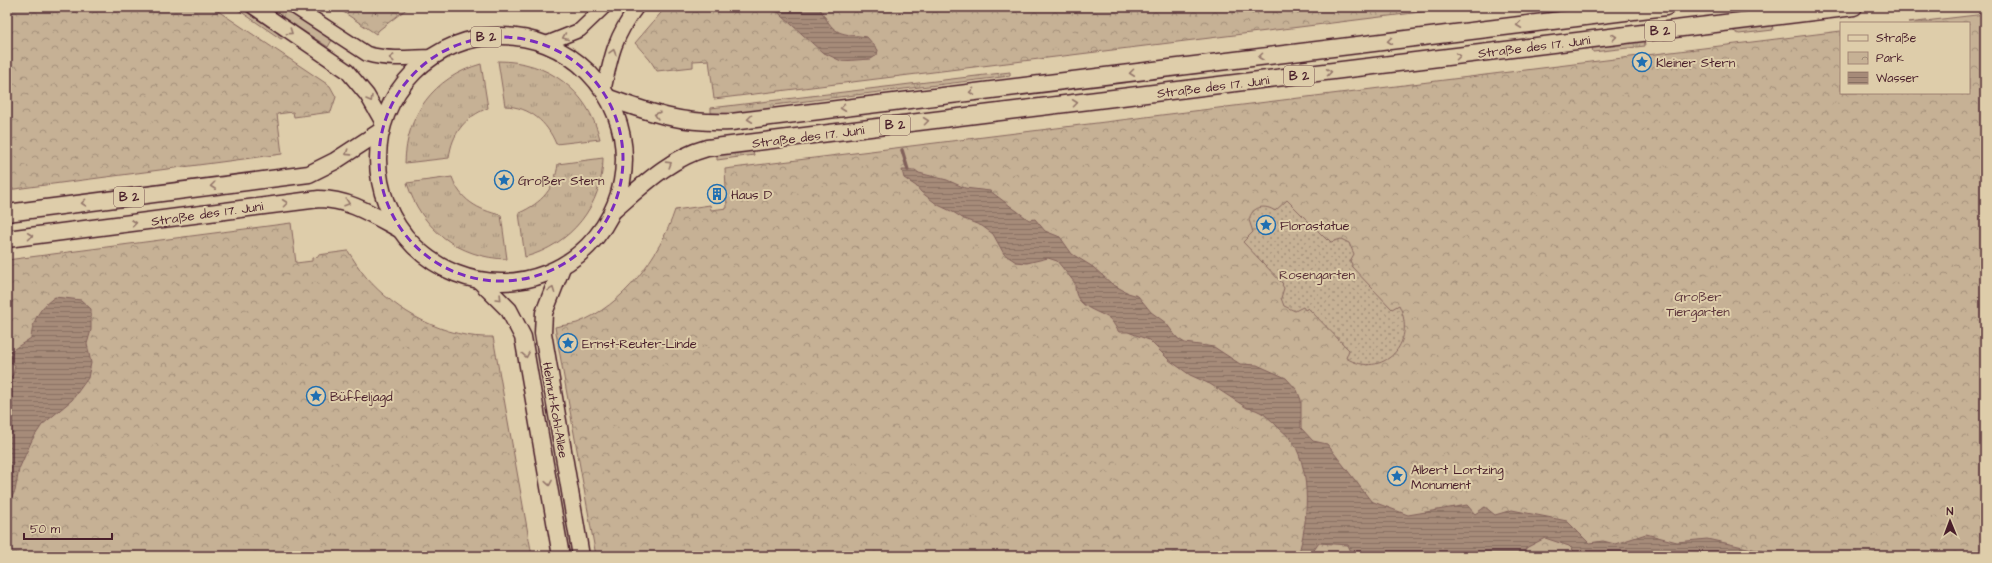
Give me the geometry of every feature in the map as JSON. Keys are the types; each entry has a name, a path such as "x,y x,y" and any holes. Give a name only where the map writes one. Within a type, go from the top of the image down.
{"main road":[{"path":"254,7 347,71 367,95 382,127 378,162 382,193 400,230"},
{"path":"295,7 367,54 378,57 395,58 431,57"},
{"name":"Straße des 17. Juni","path":"606,94 672,119 704,123 731,122 1666,7"},
{"name":"Straße des 17. Juni","path":"614,210 663,168 689,154 707,148 1854,7"},
{"name":"B 2","path":"382,127 398,92 416,70 431,57 453,46 483,37 514,37 545,44 574,60 587,71 606,94"},
{"path":"606,94 620,124 625,153 623,182 614,210"},
{"name":"Straße des 17. Juni","path":"7,213 309,174 336,161 382,127"},
{"name":"Straße des 17. Juni","path":"7,239 319,199 333,199 346,202 400,230"},
{"name":"B 2","path":"400,230 418,250 435,264 464,277 480,281 514,282 534,279 562,267 578,256 593,243 605,227 614,210"},
{"name":"Helmut-Kohl-Allee","path":"562,267 544,314 543,333 581,556"},
{"name":"Helmut-Kohl-Allee","path":"480,281 509,310 523,337 561,556"}],"street":[{"path":"545,44 580,30 604,7"},
{"path":"606,94 616,40 622,28 637,7"}],"highlighted area":[{"path":"483,37 530,39 574,60 604,90 615,110 623,138 623,182 605,227 570,262 533,279 480,281 435,263 400,230 382,193 378,162 381,131 398,91 431,57 453,46"}],"green space":[{"path":"7,7 212,7 330,86 336,97 331,112 294,117 293,112 277,114 282,154 7,190"},
{"path":"234,7 239,7 284,37 281,39"},
{"path":"267,7 282,7 332,40 328,47"},
{"path":"336,7 409,7 376,34"},
{"path":"666,7 1462,7 714,99 709,60 693,61 693,67 657,71 650,60 635,43"},
{"name":"Großer Tiergarten","path":"1985,14 1985,556 596,556 555,327 577,323 594,315 610,305 624,292 638,277 660,245 675,210 710,205 711,210 727,208 725,169 1840,31 1840,94 1970,94 1970,22 1917,22"},
{"path":"1772,25 1773,30 1739,34 1728,28 1738,26 1742,29"},
{"path":"1644,38 1645,46 1593,52 1592,48 1596,44"},
{"path":"498,61 516,62 533,66 549,73 563,82 576,93 586,106 600,139 556,144 548,129 536,117 522,109 505,106"},
{"path":"481,64 488,108 473,116 461,127 453,141 449,158 405,163 411,129 417,114 426,100 449,78 464,70"},
{"path":"1010,72 1010,76 774,105 771,110 733,114 711,113 711,108"},
{"path":"728,150 731,153 753,151 754,155 717,160 717,155"},
{"path":"603,158 602,175 597,192 581,221 570,233 557,243 542,251 525,257 519,213 527,209 546,194 554,180 558,164"},
{"path":"452,177 460,192 471,203 477,207 501,215 507,259 489,257 458,247 444,238 432,227 422,214 413,199 407,183"},
{"name":"Rosengarten","path":"1287,200 1327,240 1328,239 1331,242 1341,239 1349,243 1354,254 1350,261 1352,264 1351,266 1392,309 1399,305 1404,319 1404,332 1400,344 1394,354 1384,361 1373,364 1360,364 1346,358 1349,350 1308,308 1305,310 1303,307 1295,311 1284,306 1281,298 1284,288 1282,285 1283,284 1243,242 1253,232 1249,220 1256,209 1267,207 1275,211"},
{"path":"291,223 296,263 312,261 312,258 318,257 318,255 348,251 363,274 378,290 407,312 440,328 475,336 493,337 532,556 7,556 7,260"}],"water":[{"path":"772,7 819,7 829,23 837,31 848,35 867,37 878,50 877,55 871,59 841,61 822,52"},
{"path":"902,170 915,170 919,173 947,180 965,188 990,191 1029,220 1035,219 1045,231 1060,237 1072,254 1093,267 1112,284 1128,293 1138,296 1151,312 1166,323 1177,338 1185,343 1214,347 1240,364 1257,365 1286,378 1297,390 1301,400 1301,428 1313,441 1327,444 1371,501 1408,515 1467,505 1475,514 1485,507 1495,515 1512,510 1567,521 1589,543 1603,541 1615,544 1646,534 1677,542 1707,539 1784,556 1576,556 1576,553 1569,546 1545,538 1526,548 1524,555 1528,556 1353,556 1348,545 1319,543 1310,556 1298,556 1306,513 1306,483 1299,455 1293,442 1288,436 1268,417 1260,412 1247,408 1210,384 1190,375 1169,360 1149,340 1128,332 1119,332 1109,318 1080,301 1075,291 1075,283 1057,261 1048,258 1027,263 1016,262 1004,254 993,234 982,226 964,219 938,205 904,178"},
{"path":"55,297 81,300 91,309 91,330 87,344 91,363 88,378 72,400 42,425 32,440 19,469 15,491 7,507 7,380 13,375 15,365 9,361 11,351 31,338 35,320 41,310"}],"waterway":[{"path":"902,150 908,170"}],"place":[{"name":"Kleiner Stern","path":"1642,62"},
{"name":"Großer Stern","path":"504,180"},
{"name":"Haus D","path":"717,194"},
{"name":"Florastatue","path":"1266,225"},
{"name":"Ernst-Reuter-Linde","path":"568,343"},
{"name":"Büffeljagd","path":"316,396"},
{"name":"Albert Lortzing Monument","path":"1397,476"}]}
